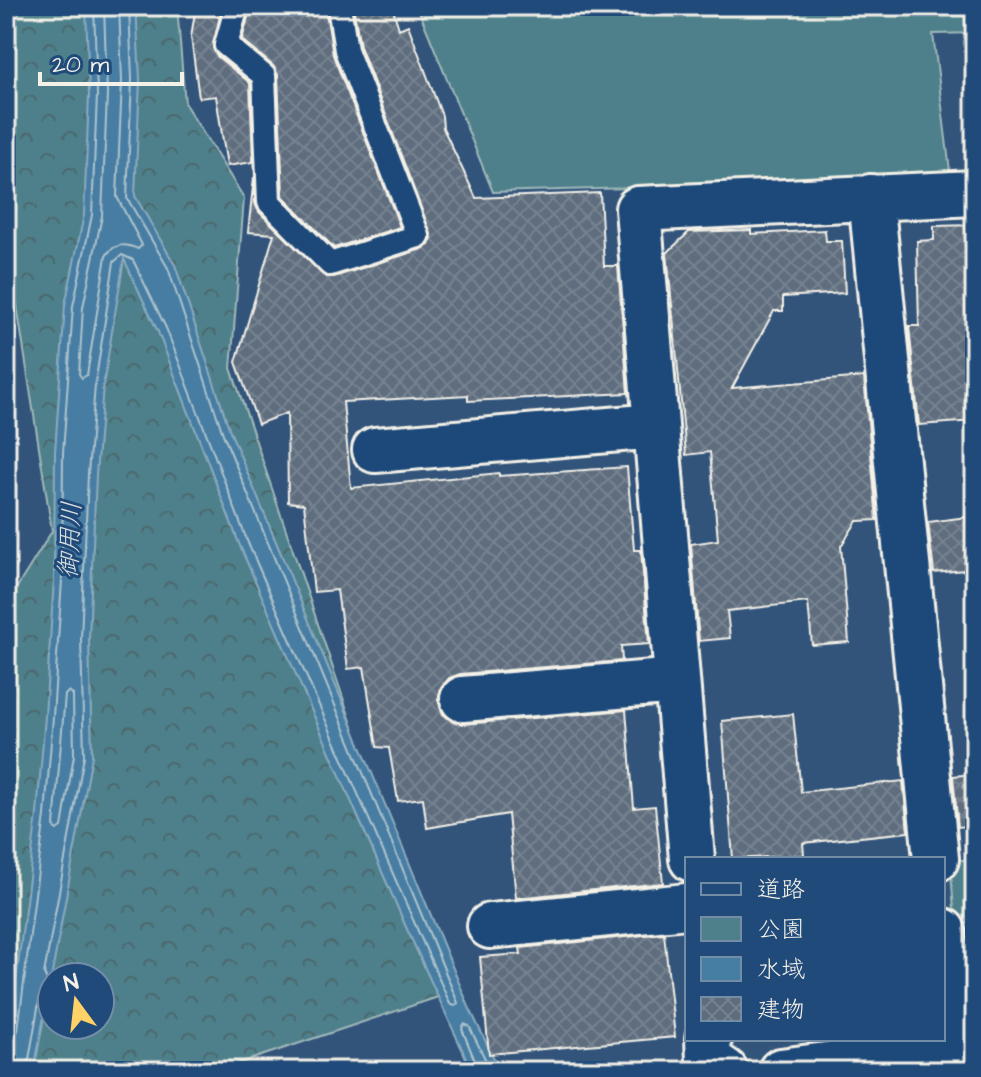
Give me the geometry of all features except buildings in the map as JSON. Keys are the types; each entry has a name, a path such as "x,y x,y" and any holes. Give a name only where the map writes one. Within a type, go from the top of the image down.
{"street":[{"path":"692,857 638,209 975,193"},
{"path":"871,197 936,857"},
{"path":"375,450 656,426"},
{"path":"463,699 677,681"},
{"path":"490,926 685,906"},
{"path":"781,1071 965,1046 945,941"},
{"path":"708,1041 709,1060 725,1071"}],"lane":[{"path":"237,6 226,45 264,76 269,202 330,264 418,236 346,50 339,6"}],"green space":[{"path":"6,6 177,6 185,104 244,198 231,368 444,995 216,1071 6,1071 6,605 52,531 6,235"},
{"path":"417,6 975,6 975,33 933,34 951,179 493,192"},
{"path":"975,859 975,1014 962,1006 950,861"}],"water":[{"name":"御用川","path":"86,6 136,6 140,79 135,196 175,265 230,431 469,1007 500,1071 472,1071 240,546 158,332 124,259 103,386 96,475 89,639 92,756 54,961 36,961 36,1041 40,1041 34,1071 6,1071 6,1038 10,1029 37,814 54,580 55,452 65,305 84,215 89,95"}]}
